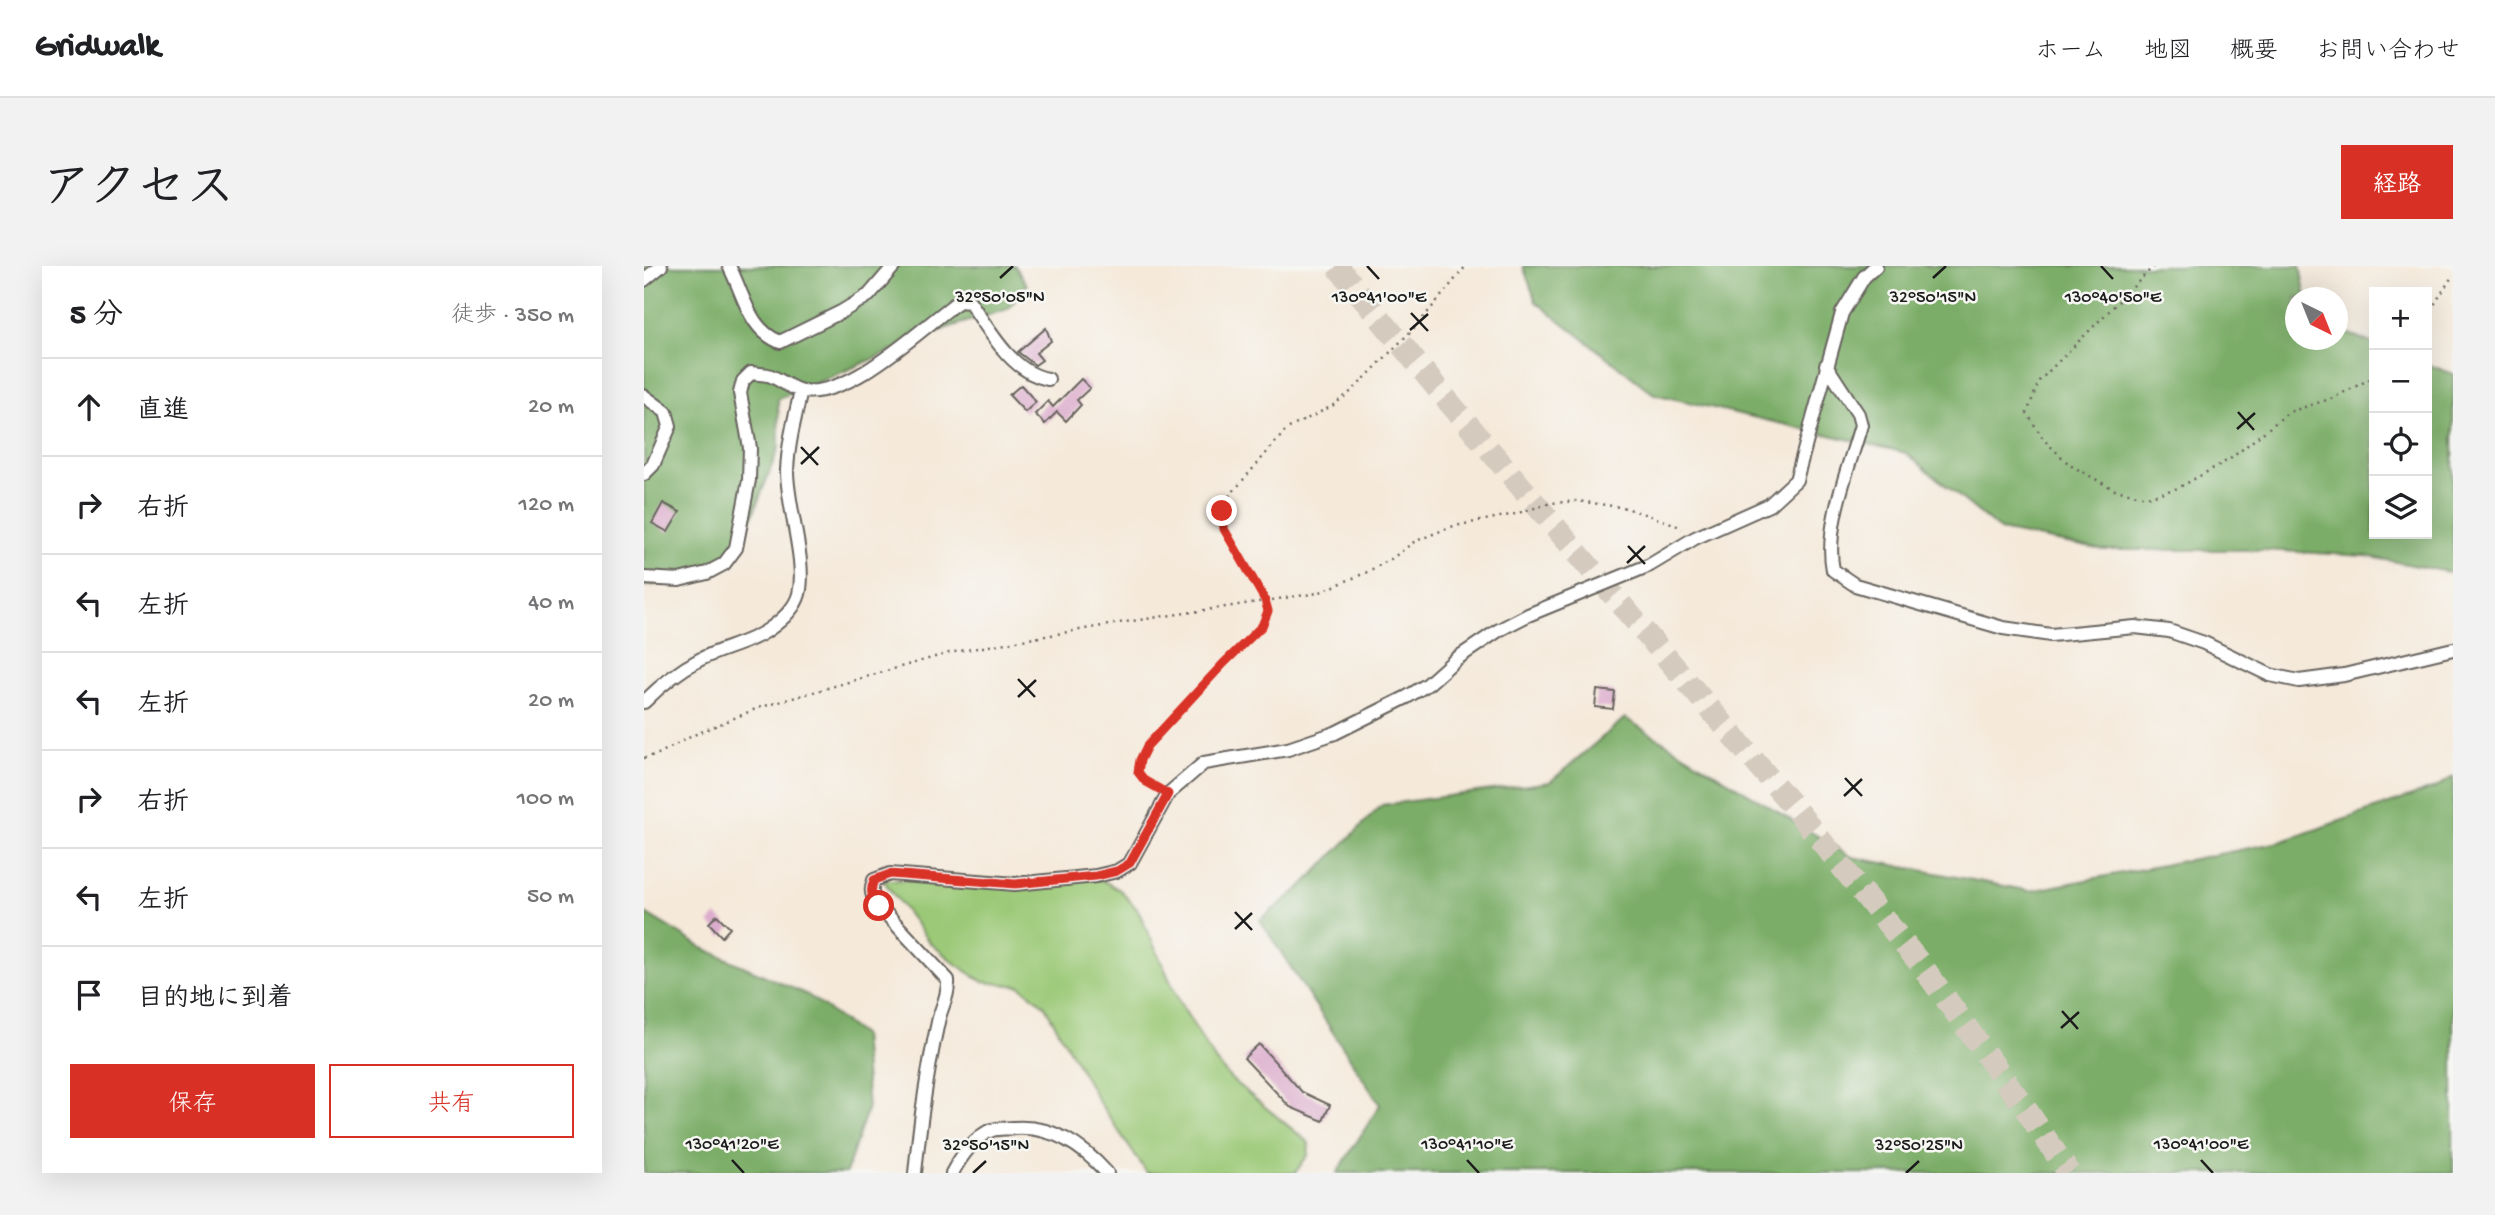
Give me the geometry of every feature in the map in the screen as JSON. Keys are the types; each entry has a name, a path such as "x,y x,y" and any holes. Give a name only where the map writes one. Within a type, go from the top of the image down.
{"street":[{"path":"644,281 661,266"},
{"path":"729,266 748,312 768,337 780,342 869,295 894,266"},
{"path":"915,1173 921,1112 938,1019 948,994 948,980 879,906 872,896 871,887 874,880 890,874 1015,884 1096,876 1117,871 1130,863 1168,794 1204,763 1288,749 1335,733 1428,684 1456,659 1499,630 1578,592 1650,565 1695,538 1769,505 1796,480 1842,313 1864,277 1876,266"},
{"path":"644,578 679,580 707,573 724,564 736,548 749,480 750,448 740,393 743,380 751,373 768,375 801,391 824,390 848,381 877,364 959,301 970,302 1002,348 1023,368 1048,379"},
{"path":"1826,365 1858,414 1861,425 1831,530 1829,551 1833,570 1855,584 2003,628 2050,635 2135,627 2169,631 2204,643 2270,674 2299,681 2344,675 2453,649"},
{"path":"644,702 664,681 699,660 768,630 792,609 799,593 799,559 788,470 791,437 801,391"},
{"path":"644,396 666,412 670,426 653,465 644,474"},
{"path":"952,1173 963,1153 991,1130 1027,1127 1049,1131 1068,1139 1107,1173"}],"path":[{"path":"1168,794 1145,781 1138,772 1147,746 1262,626 1268,611 1265,600 1224,529 1222,511 1226,501 1287,429 1332,406 1353,390 1419,323 1466,266"},
{"path":"2154,266 2039,381 2027,413 2044,440 2070,465 2115,490 2147,497 2178,488 2230,459 2289,412 2333,398 2369,380"},
{"path":"2432,308 2453,275"},
{"path":"644,758 758,708 949,653 1119,623 1318,593 1366,573 1391,559 1414,541 1450,527 1515,514 1551,503 1578,501 1626,508 1674,524 1695,538"}],"green space":[{"path":"644,266 1015,266 1027,285 1008,309 947,328 778,399 779,447 736,559 717,572 690,582 644,586"},
{"path":"1523,266 2300,266 2304,287 2285,287 2285,350 2348,350 2348,334 2369,342 2369,539 2432,539 2432,366 2453,374 2453,573 2366,556 2263,550 2103,550 2000,530 1906,453 1654,394 1536,302"},
{"path":"1625,718 1852,857 2030,891 2280,842 2435,788 2453,777 2453,1173 1337,1173 1380,1105 1260,920 1301,887 1382,805 1550,782"},
{"path":"1100,879 1120,890 1138,910 1180,1003 1215,1060 1231,1079 1309,1143 1308,1155 1295,1173 1147,1173 1099,1102 1044,1005 1020,986 983,982 956,964 930,943 883,880"},
{"path":"644,912 703,948 808,995 862,1035 868,1107 846,1173 644,1173"}],"building":[{"path":"1046,328 1051,341 1036,353 1042,360 1035,365 1018,352"},
{"path":"1081,379 1090,388 1077,400 1081,405 1066,421 1057,412 1045,424 1035,414 1048,401 1053,407"},
{"path":"1021,385 1036,402 1025,412 1009,395"},
{"path":"663,503 680,512 668,532 652,523"},
{"path":"1597,690 1615,692 1613,709 1595,707"},
{"path":"717,915 730,928 722,937 709,923"},
{"path":"1259,1044 1302,1092 1330,1105 1323,1121 1290,1107 1244,1058"}],"tunnel":[{"path":"1337,266 1442,394 1797,811 1922,966 2069,1173"}],"route":[{"path":"879,906 872,896 871,887 874,880 890,874 1015,884 1096,876 1117,871 1130,863 1168,794 1145,781 1138,772 1147,746 1262,626 1268,611 1265,600 1224,529 1222,511"}]}
